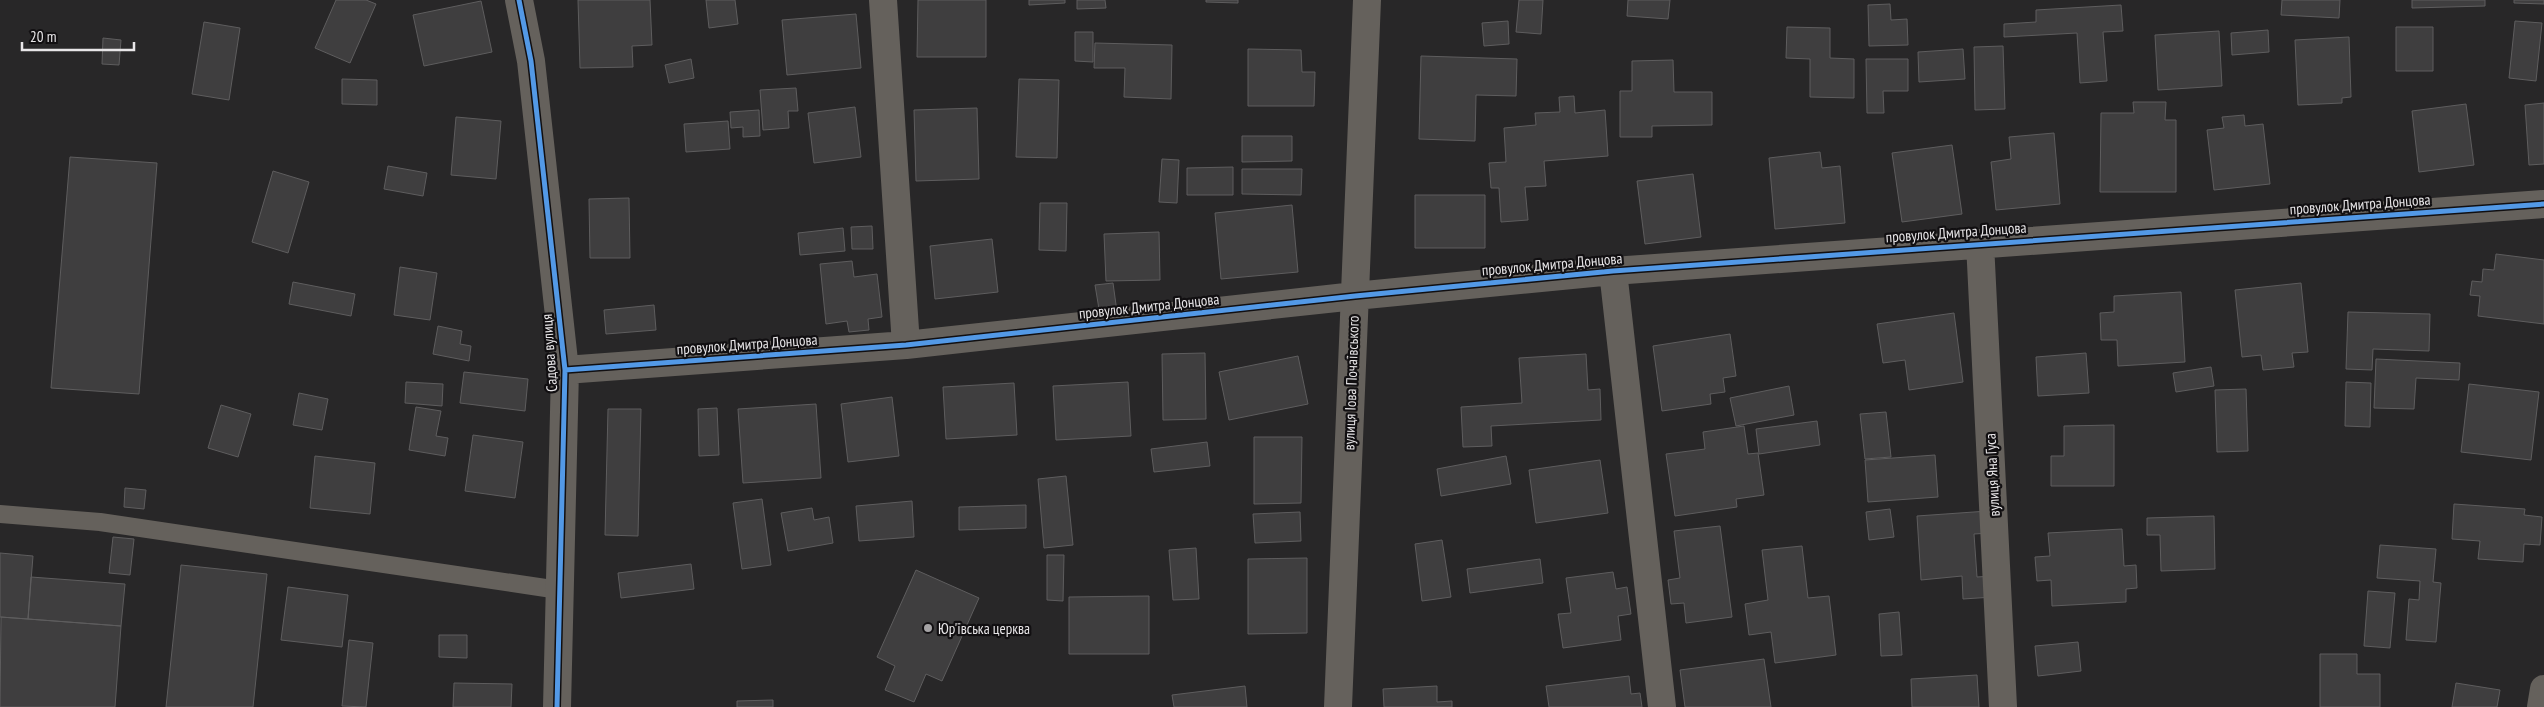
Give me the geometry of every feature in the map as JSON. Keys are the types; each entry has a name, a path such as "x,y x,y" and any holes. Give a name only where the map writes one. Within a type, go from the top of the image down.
{"street":[{"name":"Садова вулиця","path":"519,0 531,61 565,370 557,707"},
{"path":"883,0 906,345"},
{"name":"вулиця Іова Почаївського","path":"1338,707 1367,0"},
{"name":"провулок Дмитра Донцова","path":"565,370 906,345 1355,296 1613,271 1980,243 2544,204"},
{"name":"вулиця Яна Гуса","path":"1980,243 2003,707"},
{"path":"1613,271 1662,707"},
{"path":"2541,707 2544,689"}],"lane":[{"path":"0,514 100,522 560,590"}],"building":[{"path":"336,0 366,0 376,4 350,63 315,48"},
{"path":"578,0 650,0 652,45 632,46 633,67 580,68"},
{"path":"706,0 735,0 738,24 709,28"},
{"path":"918,0 986,0 986,57 917,57"},
{"path":"1029,0 1065,0 1065,3 1029,5"},
{"path":"1077,0 1105,0 1106,8 1077,9"},
{"path":"1206,0 1238,0 1238,3 1206,2"},
{"path":"1519,0 1543,0 1541,34 1516,32"},
{"path":"1628,0 1670,0 1668,19 1627,16"},
{"path":"2282,0 2340,0 2339,18 2281,15"},
{"path":"2412,0 2485,0 2485,6 2412,8"},
{"path":"2514,0 2544,0 2544,4 2514,3"},
{"path":"481,1 492,52 424,66 413,15"},
{"path":"1890,4 1891,20 1907,19 1908,45 1869,46 1868,5"},
{"path":"2121,5 2123,31 2103,32 2107,81 2080,83 2077,33 2004,37 2004,24 2036,22 2036,10"},
{"path":"856,14 861,68 787,75 782,20"},
{"path":"1508,21 1509,44 1484,46 1482,23"},
{"path":"2515,21 2542,23 2536,81 2509,78"},
{"path":"204,22 240,28 229,100 192,94"},
{"path":"1787,27 1830,28 1830,58 1854,59 1854,98 1810,97 1810,59 1786,58"},
{"path":"2396,27 2433,27 2433,71 2396,71"},
{"path":"2268,30 2269,52 2232,55 2231,33"},
{"path":"2219,31 2222,86 2158,90 2155,35"},
{"path":"1075,32 1093,32 1093,62 1075,61"},
{"path":"2349,37 2351,97 2342,98 2342,103 2298,105 2295,40"},
{"path":"103,38 121,40 119,65 102,64"},
{"path":"1095,43 1172,45 1171,99 1124,97 1125,68 1094,68"},
{"path":"2003,46 2005,109 1975,110 1974,47"},
{"path":"1248,49 1301,50 1302,72 1315,72 1314,106 1248,106"},
{"path":"1963,49 1965,79 1919,82 1918,52"},
{"path":"1421,56 1517,59 1516,96 1476,95 1475,141 1419,139"},
{"path":"691,59 694,78 669,83 665,65"},
{"path":"1866,59 1908,59 1908,91 1883,91 1884,113 1867,113"},
{"path":"1673,60 1674,92 1712,92 1712,125 1652,126 1652,137 1620,137 1620,91 1632,91 1632,61"},
{"path":"342,79 377,80 377,105 342,104"},
{"path":"1019,79 1059,80 1057,158 1016,157"},
{"path":"796,88 798,111 788,111 789,128 763,130 760,90"},
{"path":"1574,96 1575,113 1605,110 1608,156 1544,161 1546,186 1525,187 1528,220 1501,222 1499,188 1491,188 1489,163 1506,162 1504,128 1536,125 1535,113 1560,112 1559,97"},
{"path":"2133,102 2166,102 2165,120 2176,120 2176,192 2100,192 2101,113 2134,113"},
{"path":"2544,103 2544,164 2529,165 2525,105"},
{"path":"2466,104 2474,165 2419,172 2412,111"},
{"path":"855,107 861,157 814,163 808,113"},
{"path":"977,108 979,179 916,181 914,110"},
{"path":"759,110 760,136 743,137 743,127 731,128 730,112"},
{"path":"2244,115 2245,126 2263,124 2270,184 2214,190 2207,130 2224,128 2222,117"},
{"path":"456,117 501,121 496,179 451,175"},
{"path":"728,121 730,149 686,152 684,124"},
{"path":"2054,133 2060,204 1996,210 1991,162 2011,159 2009,137"},
{"path":"1242,136 1292,136 1292,161 1242,162"},
{"path":"1952,145 1962,214 1902,222 1892,153"},
{"path":"1820,152 1822,168 1840,166 1845,223 1775,229 1769,158"},
{"path":"70,157 157,163 139,394 51,388"},
{"path":"1162,159 1179,160 1177,203 1159,202"},
{"path":"388,166 427,173 423,196 384,189"},
{"path":"1233,167 1233,195 1187,195 1187,168"},
{"path":"1242,169 1302,169 1301,195 1242,194"},
{"path":"273,171 309,182 288,253 252,242"},
{"path":"1693,174 1701,237 1645,244 1637,181"},
{"path":"1415,195 1485,195 1485,248 1415,248"},
{"path":"629,198 630,258 590,258 589,199"},
{"path":"1040,203 1067,203 1066,251 1039,250"},
{"path":"1292,205 1298,272 1221,279 1215,213"},
{"path":"872,226 873,249 852,249 851,227"},
{"path":"843,228 845,251 800,255 798,233"},
{"path":"1159,232 1160,280 1106,281 1104,234"},
{"path":"992,239 998,292 935,299 930,246"},
{"path":"2496,254 2544,260 2544,324 2478,316 2480,296 2470,295 2472,281 2482,282 2483,269 2494,270"},
{"path":"852,261 854,277 877,274 882,317 868,319 869,330 849,332 847,321 826,324 820,264"},
{"path":"400,267 437,273 430,320 394,315"},
{"path":"293,282 355,294 351,316 289,304"},
{"path":"1113,283 1117,312 1100,315 1095,285"},
{"path":"2301,283 2308,352 2292,353 2294,367 2263,370 2261,355 2242,357 2235,290"},
{"path":"2181,292 2185,362 2118,366 2117,340 2101,340 2100,313 2114,312 2114,296"},
{"path":"654,305 656,330 606,334 604,310"},
{"path":"2348,312 2430,314 2429,351 2373,349 2372,370 2346,369"},
{"path":"1954,313 1963,382 1909,390 1905,360 1883,363 1877,324"},
{"path":"438,326 462,331 460,344 471,346 469,361 433,354"},
{"path":"1730,334 1736,376 1723,378 1725,392 1710,394 1711,404 1662,411 1653,346"},
{"path":"1205,353 1206,419 1163,420 1162,354"},
{"path":"2086,353 2089,393 2038,396 2036,357"},
{"path":"1586,354 1588,390 1600,389 1601,420 1491,426 1492,446 1463,447 1461,407 1522,403 1519,358"},
{"path":"1298,356 1308,404 1229,420 1219,372"},
{"path":"2376,359 2460,363 2459,380 2416,378 2414,409 2374,408"},
{"path":"2211,367 2214,386 2176,392 2173,373"},
{"path":"464,372 528,379 525,411 460,403"},
{"path":"406,382 443,384 442,406 405,403"},
{"path":"1128,382 1131,436 1056,440 1053,386"},
{"path":"2346,382 2371,383 2370,427 2345,426"},
{"path":"1014,383 1017,435 946,439 943,387"},
{"path":"2469,384 2539,392 2531,460 2461,452"},
{"path":"1789,386 1794,415 1736,426 1730,398"},
{"path":"2246,389 2248,451 2217,452 2215,390"},
{"path":"299,393 328,399 322,430 293,425"},
{"path":"892,397 899,456 848,462 841,404"},
{"path":"816,404 821,478 743,483 738,409"},
{"path":"221,405 251,414 238,457 208,448"},
{"path":"416,407 441,411 436,436 448,438 445,456 409,450"},
{"path":"717,408 719,455 699,456 698,409"},
{"path":"608,409 641,409 638,536 605,535"},
{"path":"1886,412 1891,457 1865,459 1860,414"},
{"path":"1817,421 1820,445 1759,454 1756,429"},
{"path":"2114,425 2114,486 2051,486 2051,456 2064,456 2064,426"},
{"path":"1744,426 1748,454 1758,453 1764,495 1736,499 1737,507 1675,516 1666,454 1705,449 1703,432"},
{"path":"473,435 523,442 515,498 465,491"},
{"path":"1254,437 1302,437 1301,503 1254,504"},
{"path":"1207,442 1210,466 1154,472 1151,449"},
{"path":"1935,455 1938,497 1868,502 1865,460"},
{"path":"315,456 375,463 370,514 310,508"},
{"path":"1506,456 1511,484 1441,496 1437,469"},
{"path":"1600,460 1608,513 1536,523 1529,470"},
{"path":"1066,476 1073,545 1044,548 1038,479"},
{"path":"125,488 146,490 144,509 124,507"},
{"path":"762,499 771,565 742,569 733,503"},
{"path":"912,501 914,537 859,541 856,506"},
{"path":"2454,504 2525,509 2524,515 2542,517 2540,545 2524,544 2523,562 2478,559 2480,541 2452,539"},
{"path":"1026,505 1026,528 959,530 959,507"},
{"path":"812,508 814,520 829,517 833,543 788,551 781,513"},
{"path":"1890,509 1894,537 1869,540 1866,512"},
{"path":"1988,511 1990,533 1974,534 1977,577 1992,576 1993,597 1963,599 1962,576 1921,580 1917,516"},
{"path":"1300,512 1301,541 1255,543 1253,514"},
{"path":"2214,516 2215,569 2161,571 2160,535 2147,535 2147,518"},
{"path":"1720,526 1732,617 1686,623 1684,603 1671,604 1668,580 1680,578 1674,531"},
{"path":"2122,529 2124,566 2136,565 2137,588 2126,589 2126,602 2052,606 2051,580 2037,581 2035,557 2050,556 2048,533"},
{"path":"113,537 134,539 130,575 109,573"},
{"path":"1442,540 1451,597 1422,601 1415,544"},
{"path":"2380,545 2436,549 2433,582 2441,583 2436,642 2406,640 2409,599 2419,600 2420,581 2377,578"},
{"path":"1802,546 1808,598 1829,596 1836,655 1775,663 1771,632 1749,635 1745,604 1768,600 1762,550"},
{"path":"1196,548 1199,599 1173,600 1169,550"},
{"path":"0,553 33,556 28,619 0,617"},
{"path":"1047,555 1064,555 1063,601 1047,600"},
{"path":"1307,558 1307,633 1248,634 1248,559"},
{"path":"1540,559 1543,583 1470,593 1467,569"},
{"path":"691,564 694,589 621,598 618,573"},
{"path":"181,565 267,574 253,707 166,707"},
{"name":"Юр'ївська церква","path":"916,570 979,598 942,681 926,674 914,702 885,690 895,666 877,657"},
{"path":"1613,572 1616,589 1627,587 1631,614 1618,616 1621,640 1563,648 1558,614 1571,613 1566,578"},
{"path":"31,577 125,584 121,626 28,619"},
{"path":"288,587 348,595 342,647 281,640"},
{"path":"2368,591 2395,593 2390,648 2364,646"},
{"path":"1149,596 1149,654 1069,654 1069,597"},
{"path":"1899,612 1902,655 1881,656 1879,614"},
{"path":"1,617 121,626 115,707 0,707"},
{"path":"439,635 467,635 467,658 439,657"},
{"path":"349,640 373,643 366,707 342,706"},
{"path":"2078,642 2081,671 2038,676 2035,646"},
{"path":"2320,654 2357,654 2357,674 2380,674 2380,707 2320,707"},
{"path":"1764,659 1771,707 1685,707 1680,670"},
{"path":"1977,675 1979,707 1912,707 1911,679"},
{"path":"1629,676 1631,694 1640,693 1642,707 1549,707 1546,686"},
{"path":"454,683 512,684 511,707 453,707"},
{"path":"2456,683 2500,690 2497,707 2452,707"},
{"path":"1245,686 1247,707 1174,707 1172,695"},
{"path":"1437,686 1437,702 1452,701 1452,707 1384,707 1383,689"},
{"path":"773,700 773,707 737,707 737,701"}],"cycle path":[{"path":"519,0 531,61 565,370 557,707"},
{"path":"565,370 906,345 1355,296 1613,271 2544,204"}],"place":[{"name":"Юр'ївська церква","path":"928,628"}]}
